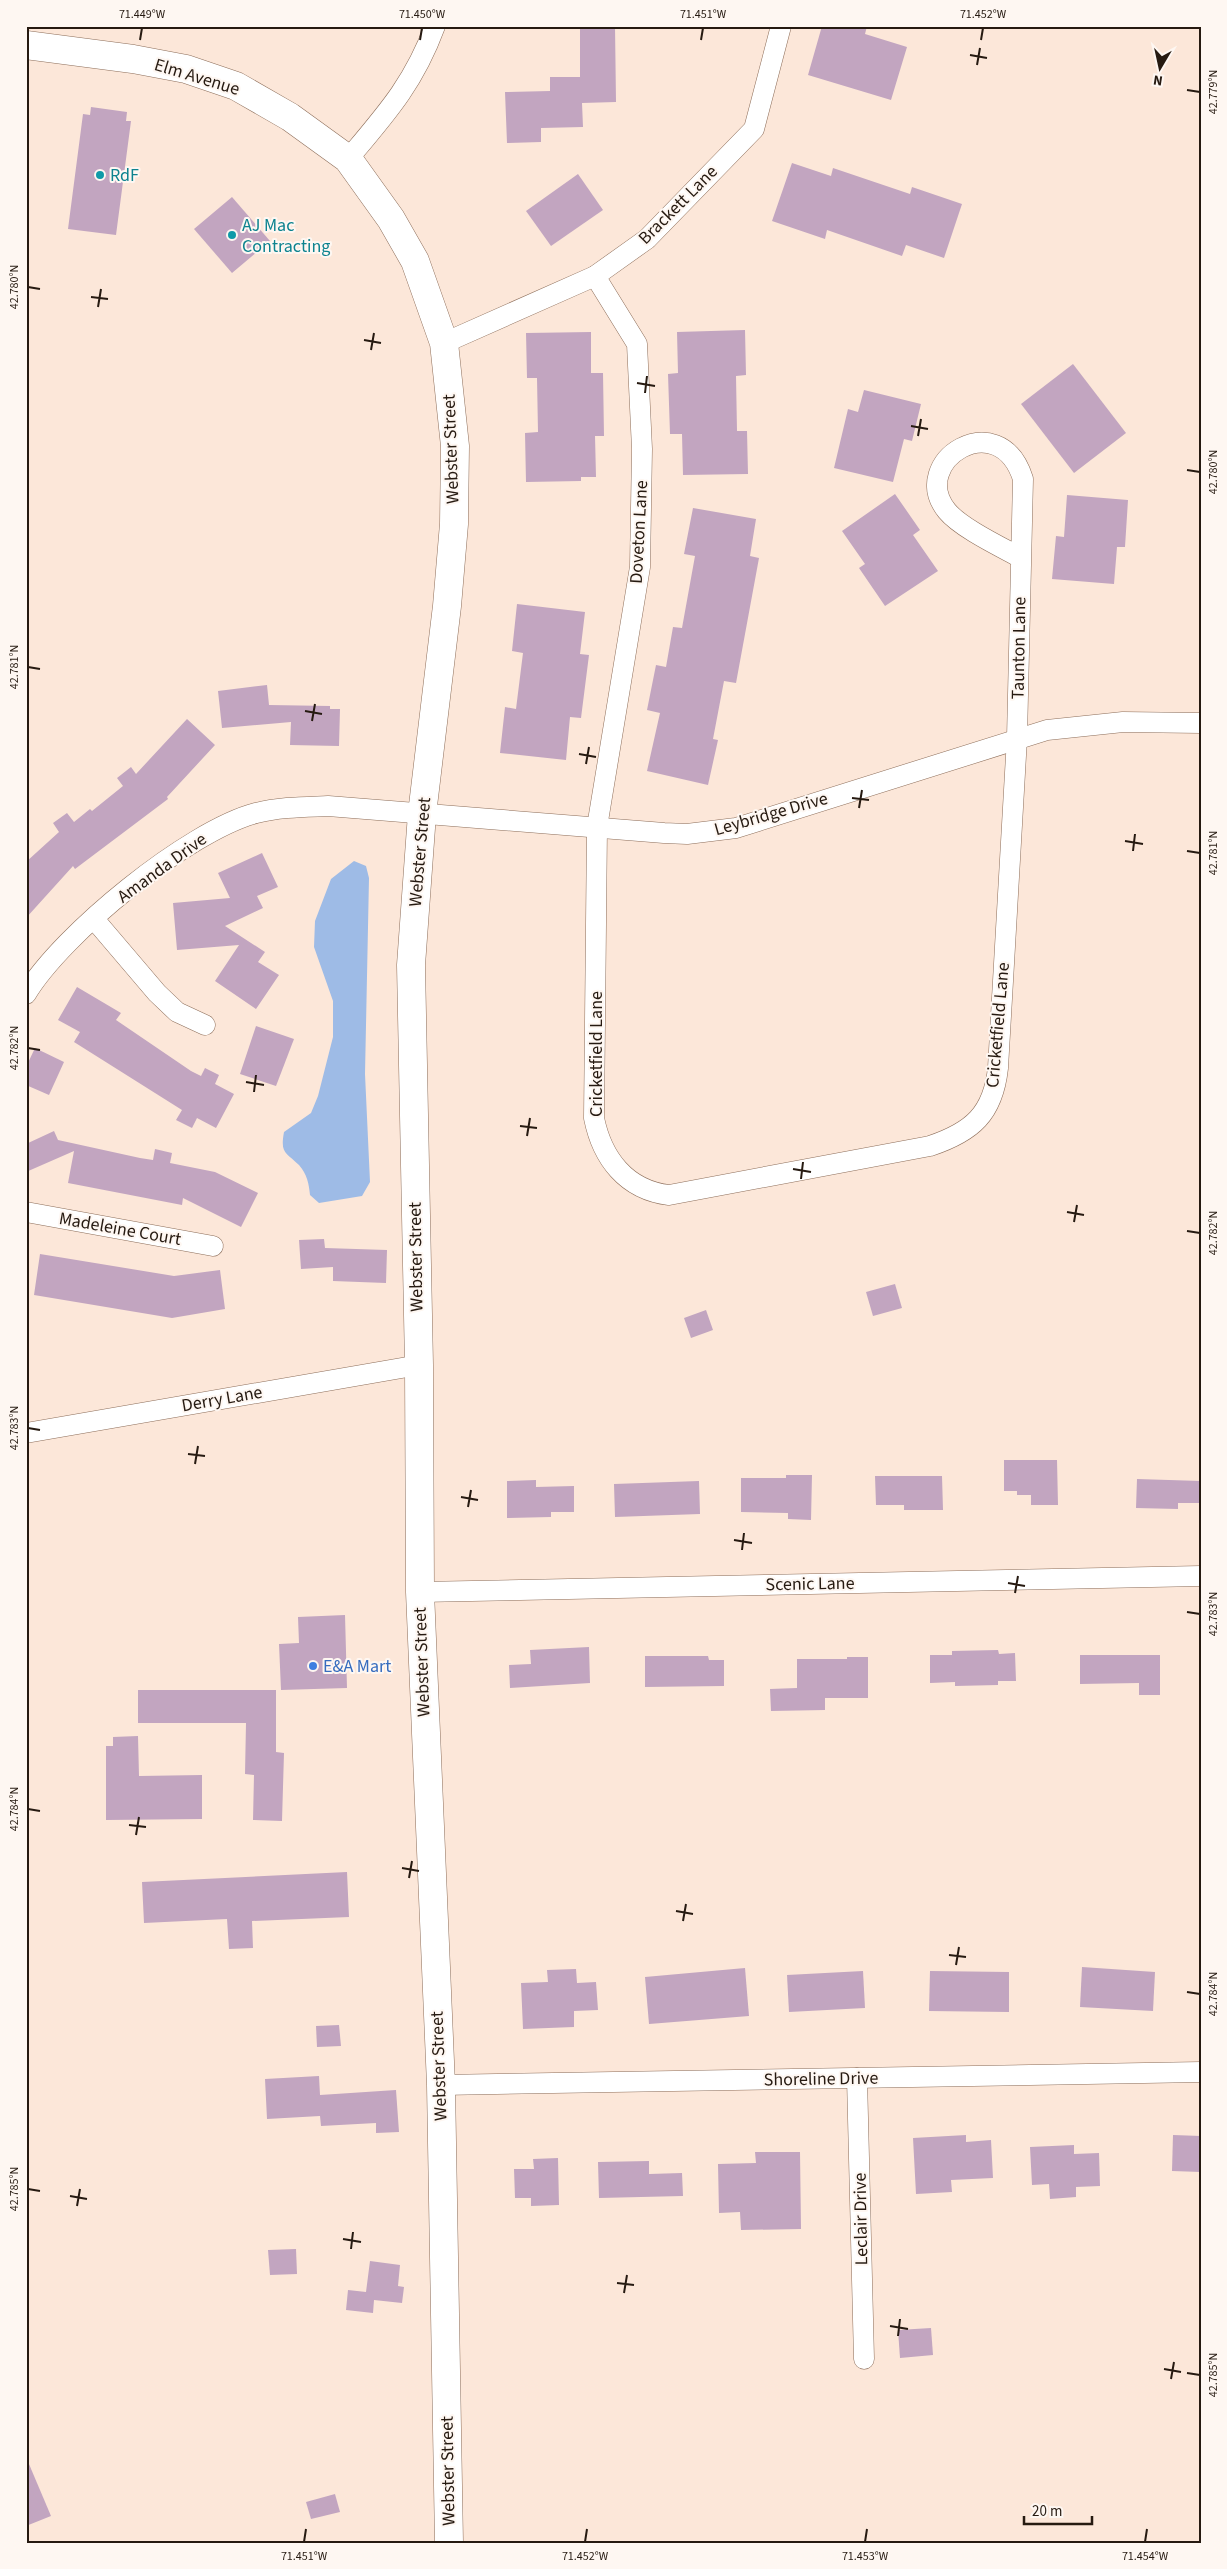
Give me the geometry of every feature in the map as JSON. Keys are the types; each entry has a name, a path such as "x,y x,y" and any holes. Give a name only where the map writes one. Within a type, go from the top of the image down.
{"main road":[{"name":"Elm Avenue","path":"26,45 133,59 186,69 236,86 290,116 348,159"},
{"name":"Webster Street","path":"348,159 392,219 415,261 444,344 455,446 454,524 447,606 422,814 411,965 420,1592 441,2085 449,2543"}],"street":[{"path":"348,159 400,96 424,56 435,26"},
{"name":"Brackett Lane","path":"444,344 595,276 647,239 754,129 781,26"},
{"name":"Doveton Lane","path":"595,276 637,344 642,449 640,567 597,827"},
{"name":"Taunton Lane","path":"1017,738 1023,479 1018,465 1009,453 997,445 983,442 968,444 955,450 944,461 939,473 940,499 946,510 956,520 1021,558"},
{"name":"Leybridge Drive","path":"422,814 687,834 736,828 1047,730 1079,725 1123,722 1201,723"},
{"name":"Cricketfield Lane","path":"597,827 594,1118 605,1152 633,1183 653,1193 669,1195 930,1146 956,1136 978,1120 987,1109 996,1083 1017,738"},
{"name":"Amanda Drive","path":"26,994 50,962 94,918 185,848 221,827 256,814 289,807 328,806 422,814"},
{"path":"94,918 157,993 177,1012 206,1025"},
{"name":"Madeleine Court","path":"26,1212 213,1246"},
{"name":"Derry Lane","path":"26,1433 418,1364"},
{"name":"Scenic Lane","path":"420,1592 1201,1576"},
{"name":"Shoreline Drive","path":"441,2085 1201,2072"},
{"name":"Leclair Drive","path":"857,2078 864,2359"}],"water":[{"path":"354,861 366,866 369,878 365,1074 370,1182 362,1196 319,1203 310,1195 307,1179 302,1168 285,1152 283,1139 284,1132 311,1113 318,1096 333,1037 333,1001 314,947 315,921 331,879"}],"building":[{"path":"580,26 615,26 616,102 582,103 583,127 541,128 541,142 507,143 505,92 550,91 550,77 580,77"},
{"path":"822,26 867,26 865,34 907,47 891,100 808,75"},
{"name":"RdF","path":"91,107 127,112 126,121 131,121 116,235 68,229 83,114 90,115"},
{"path":"792,163 831,176 833,168 910,194 912,187 962,204 944,258 906,245 902,256 827,230 825,239 772,221"},
{"path":"578,174 603,210 551,246 526,211"},
{"name":"AJ Mac Contracting","path":"232,197 270,241 232,273 194,229"},
{"path":"745,330 746,375 736,376 737,431 747,431 748,474 683,475 682,434 670,434 668,374 678,373 677,332"},
{"path":"591,332 591,373 603,373 604,436 595,436 596,477 581,477 581,481 526,482 525,433 538,432 537,378 527,378 526,333"},
{"path":"1073,364 1126,433 1074,473 1021,404"},
{"path":"864,390 921,404 912,441 904,439 893,482 834,468 848,409 858,412"},
{"path":"895,494 920,530 913,535 938,571 885,606 859,568 865,564 842,531"},
{"path":"1067,495 1128,500 1125,547 1117,547 1114,584 1052,579 1056,536 1064,537"},
{"path":"693,508 756,519 750,556 759,558 736,683 724,681 713,739 718,740 708,785 647,771 660,713 647,710 656,665 666,667 673,627 682,628 695,556 684,554"},
{"path":"517,604 585,612 580,654 589,655 581,718 570,717 566,760 500,753 505,707 516,709 523,653 512,651"},
{"path":"267,685 269,705 330,706 330,709 340,709 339,746 290,745 291,722 222,728 218,691"},
{"path":"187,719 215,745 167,797 168,799 75,869 73,866 26,918 26,862 59,832 53,823 67,813 74,822 90,809 92,811 123,786 117,778 131,767 136,774"},
{"path":"262,853 278,887 257,896 263,908 225,926 265,952 258,962 279,975 256,1009 215,981 239,945 177,950 173,903 230,898 218,873"},
{"path":"77,987 121,1013 116,1020 191,1071 201,1076 205,1068 219,1075 215,1084 234,1094 216,1128 197,1118 192,1128 176,1120 182,1110 74,1042 80,1032 58,1020"},
{"path":"256,1026 294,1039 276,1086 240,1074"},
{"path":"35,1048 64,1062 49,1095 26,1085 26,1067"},
{"path":"54,1131 58,1140 140,1158 153,1160 155,1149 172,1153 170,1163 215,1172 258,1193 241,1227 183,1198 182,1205 68,1183 74,1151 26,1172 26,1144"},
{"path":"324,1239 325,1248 387,1250 386,1283 333,1281 333,1267 301,1269 299,1240"},
{"path":"40,1254 174,1276 220,1270 225,1309 172,1318 34,1295"},
{"path":"895,1284 902,1308 873,1316 866,1292"},
{"path":"706,1310 713,1330 691,1338 684,1318"},
{"path":"1004,1460 1057,1460 1058,1505 1031,1505 1031,1495 1017,1495 1017,1491 1004,1491"},
{"path":"786,1475 812,1475 811,1520 788,1519 788,1513 741,1512 741,1478 786,1478"},
{"path":"875,1476 942,1476 943,1510 904,1510 904,1505 876,1505"},
{"path":"1137,1479 1201,1481 1201,1503 1178,1503 1178,1509 1136,1508"},
{"path":"536,1480 536,1487 574,1486 574,1512 551,1512 551,1517 507,1518 507,1481"},
{"path":"699,1481 700,1514 615,1517 614,1484"},
{"name":"E&A Mart","path":"345,1615 347,1688 281,1690 279,1644 299,1643 298,1617"},
{"path":"589,1647 590,1683 510,1688 509,1665 531,1664 530,1650"},
{"path":"998,1650 999,1654 1015,1653 1016,1681 998,1681 998,1685 955,1686 955,1682 930,1683 930,1655 952,1655 952,1651"},
{"path":"1080,1655 1160,1655 1160,1695 1139,1695 1139,1683 1080,1684"},
{"path":"645,1656 708,1656 709,1660 724,1660 724,1686 645,1687"},
{"path":"847,1657 868,1657 868,1698 825,1698 825,1710 771,1711 770,1689 797,1688 797,1659 847,1659"},
{"path":"138,1690 276,1690 276,1752 284,1753 282,1821 253,1820 254,1775 245,1774 246,1723 138,1723"},
{"path":"138,1736 139,1776 202,1775 202,1819 106,1820 106,1746 113,1746 113,1737"},
{"path":"347,1872 349,1917 252,1921 253,1948 229,1949 227,1919 144,1923 142,1882"},
{"path":"1082,1967 1155,1972 1153,2011 1080,2007"},
{"path":"745,1968 749,2016 649,2024 645,1977"},
{"path":"576,1969 577,1983 596,1982 598,2010 574,2011 574,2027 523,2029 521,1983 548,1982 547,1970"},
{"path":"863,1971 865,2008 789,2012 787,1975"},
{"path":"930,1971 1009,1972 1009,2012 929,2011"},
{"path":"339,2025 341,2046 317,2047 316,2026"},
{"path":"319,2076 320,2095 396,2090 399,2132 376,2133 376,2123 321,2126 320,2116 267,2119 265,2079"},
{"path":"966,2135 966,2142 991,2140 993,2178 951,2180 952,2192 916,2194 913,2138"},
{"path":"1173,2135 1201,2136 1201,2172 1172,2171"},
{"path":"1074,2145 1074,2154 1099,2153 1100,2186 1076,2187 1076,2197 1050,2199 1049,2184 1032,2185 1030,2147"},
{"path":"755,2152 800,2152 801,2229 741,2230 740,2212 719,2213 718,2164 756,2163"},
{"path":"558,2158 559,2205 531,2206 531,2198 515,2198 514,2169 534,2169 533,2159"},
{"path":"649,2161 649,2174 682,2173 683,2196 599,2198 598,2162"},
{"path":"296,2249 297,2274 270,2275 268,2250"},
{"path":"370,2261 400,2265 398,2286 404,2287 402,2303 374,2300 373,2313 346,2310 348,2290 366,2292"},
{"path":"931,2328 933,2355 900,2358 898,2330"},
{"path":"26,2457 51,2516 26,2526"},
{"path":"335,2494 340,2512 311,2519 306,2502"}],"place":[{"name":"RdF","path":"100,175"},
{"name":"AJ Mac Contracting","path":"232,235"},
{"name":"E&A Mart","path":"313,1666"}]}
